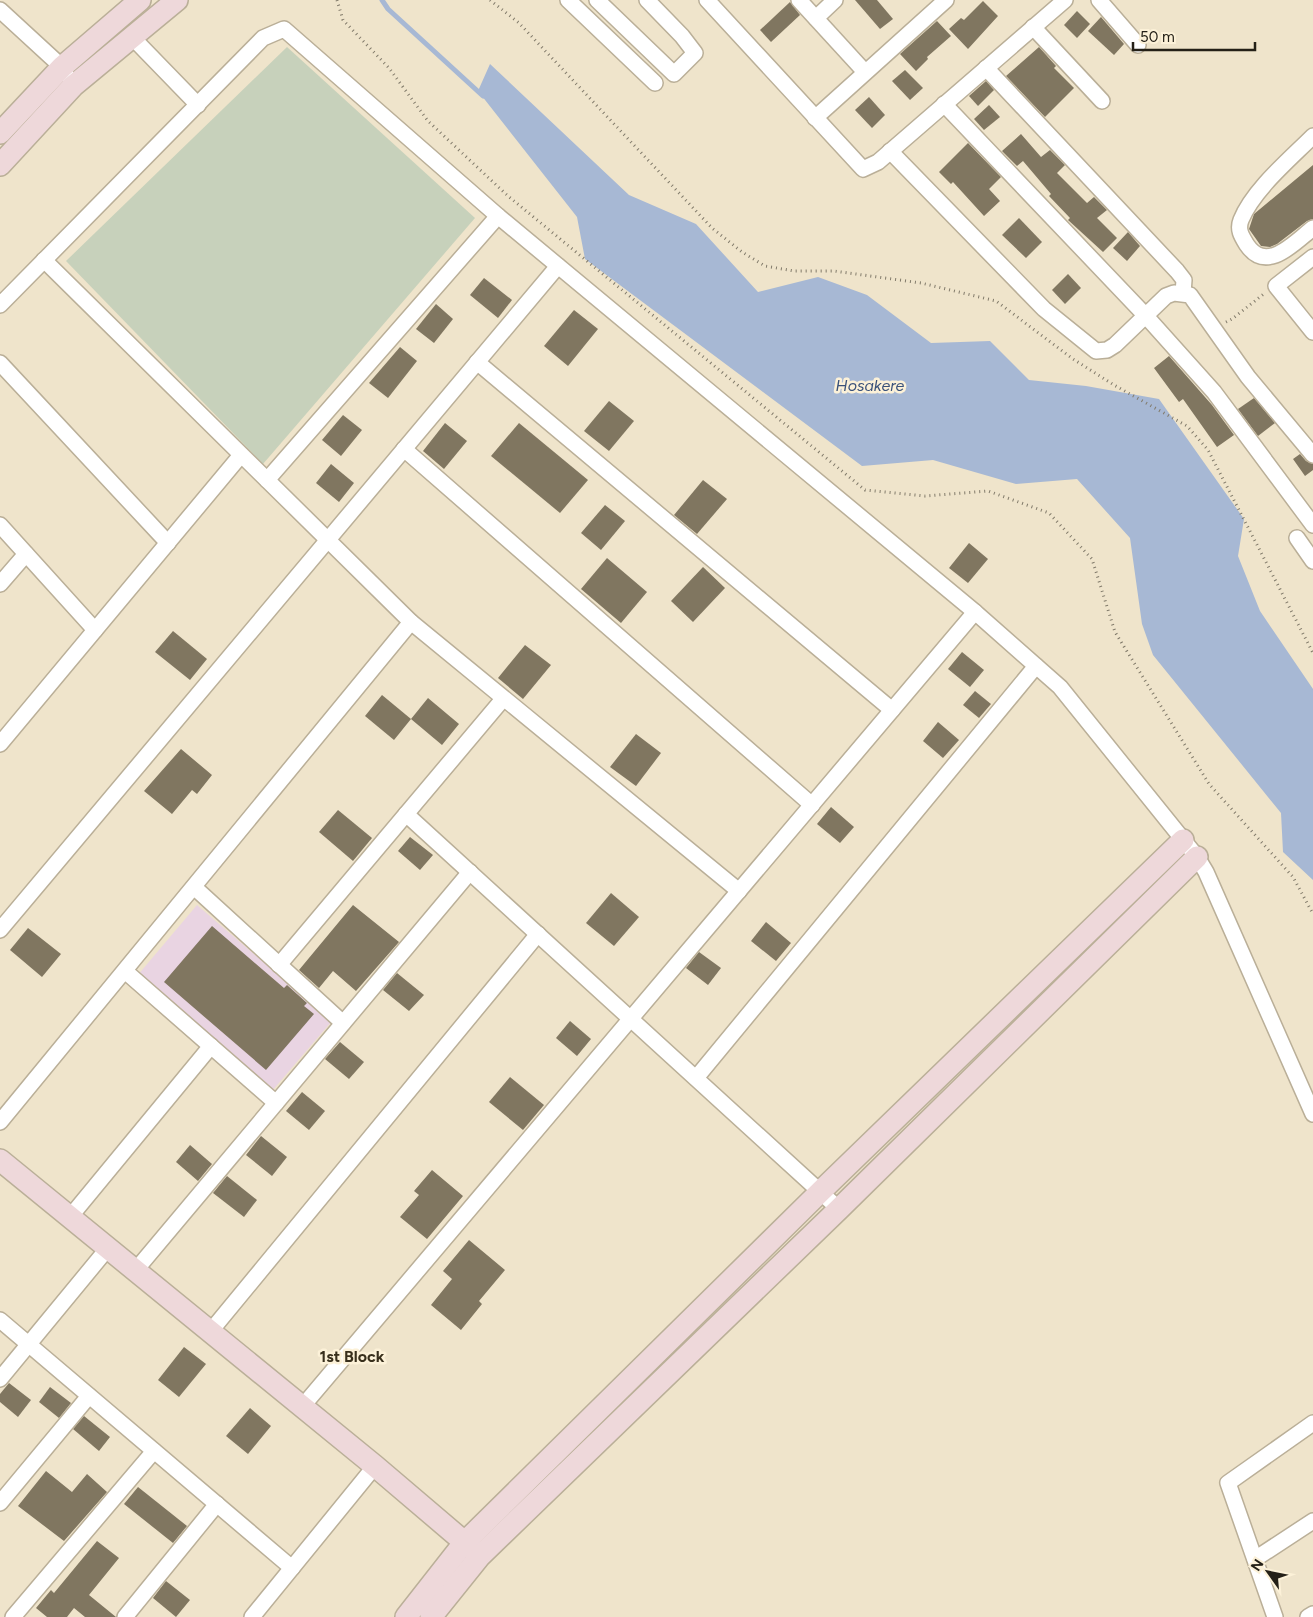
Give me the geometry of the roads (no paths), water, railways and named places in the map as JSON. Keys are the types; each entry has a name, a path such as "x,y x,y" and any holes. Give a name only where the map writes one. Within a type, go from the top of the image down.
{"street":[{"path":"0,165 73,86 177,0"},
{"path":"568,0 654,83"},
{"path":"597,0 674,74 695,53 682,36 647,0"},
{"path":"707,0 863,169 872,166 890,152 1064,0"},
{"path":"800,0 865,72"},
{"path":"816,18 835,0"},
{"path":"815,118 946,0"},
{"path":"1099,0 1138,45"},
{"path":"0,133 62,68 132,2"},
{"path":"0,10 62,68 73,86"},
{"path":"1033,27 1102,101"},
{"path":"0,304 263,38 284,29 498,216 975,612 1060,687 1197,857 1206,872 1313,1114"},
{"path":"132,37 198,105"},
{"path":"986,68 1177,271 1184,280 1184,293"},
{"path":"944,104 1145,315 1214,392 1313,524"},
{"path":"1313,136 1281,168 1248,206 1240,222 1240,231 1255,254 1269,258 1281,252 1313,228"},
{"path":"890,152 1044,310 1096,351 1106,350 1166,296 1184,293 1195,300 1248,377 1313,455"},
{"path":"267,480 498,216"},
{"path":"1313,257 1276,286 1313,332"},
{"path":"44,260 411,622 739,891"},
{"path":"0,930 558,266"},
{"path":"477,362 892,710"},
{"path":"0,363 168,543"},
{"path":"404,449 812,805"},
{"path":"0,744 241,455"},
{"path":"0,526 96,630"},
{"path":"1297,538 1313,561"},
{"path":"0,584 26,554"},
{"path":"302,1407 975,612"},
{"path":"0,1122 411,622"},
{"path":"696,1078 1036,666"},
{"path":"279,965 503,699"},
{"path":"406,814 839,1208"},
{"path":"406,1617 821,1191 1183,840"},
{"path":"431,1617 472,1550 839,1208 1197,857"},
{"path":"135,1270 470,872"},
{"path":"194,887 343,1023"},
{"path":"210,1332 538,934"},
{"path":"125,971 276,1103"},
{"path":"70,1217 211,1046"},
{"path":"0,1160 375,1466 472,1550"},
{"path":"0,1379 108,1248"},
{"path":"0,1320 292,1568"},
{"path":"0,1503 89,1396"},
{"path":"1275,1617 1228,1483 1313,1422"},
{"path":"13,1617 154,1451"},
{"path":"252,1617 375,1466"},
{"path":"125,1617 217,1504"},
{"path":"1255,1559 1313,1522"},
{"path":"1308,1617 1313,1614"}],"water":[{"name":"Hosakere","path":"490,64 629,195 696,224 758,292 818,277 867,295 931,343 990,341 1029,380 1086,386 1159,399 1244,519 1238,556 1260,611 1313,689 1313,880 1283,852 1281,813 1153,655 1142,624 1130,538 1077,479 1016,484 933,460 862,466 585,259 577,217 478,91"}],"waterway":[{"path":"382,0 388,9 483,96"}],"district":[{"name":"1st Block","path":"352,1356"}]}
